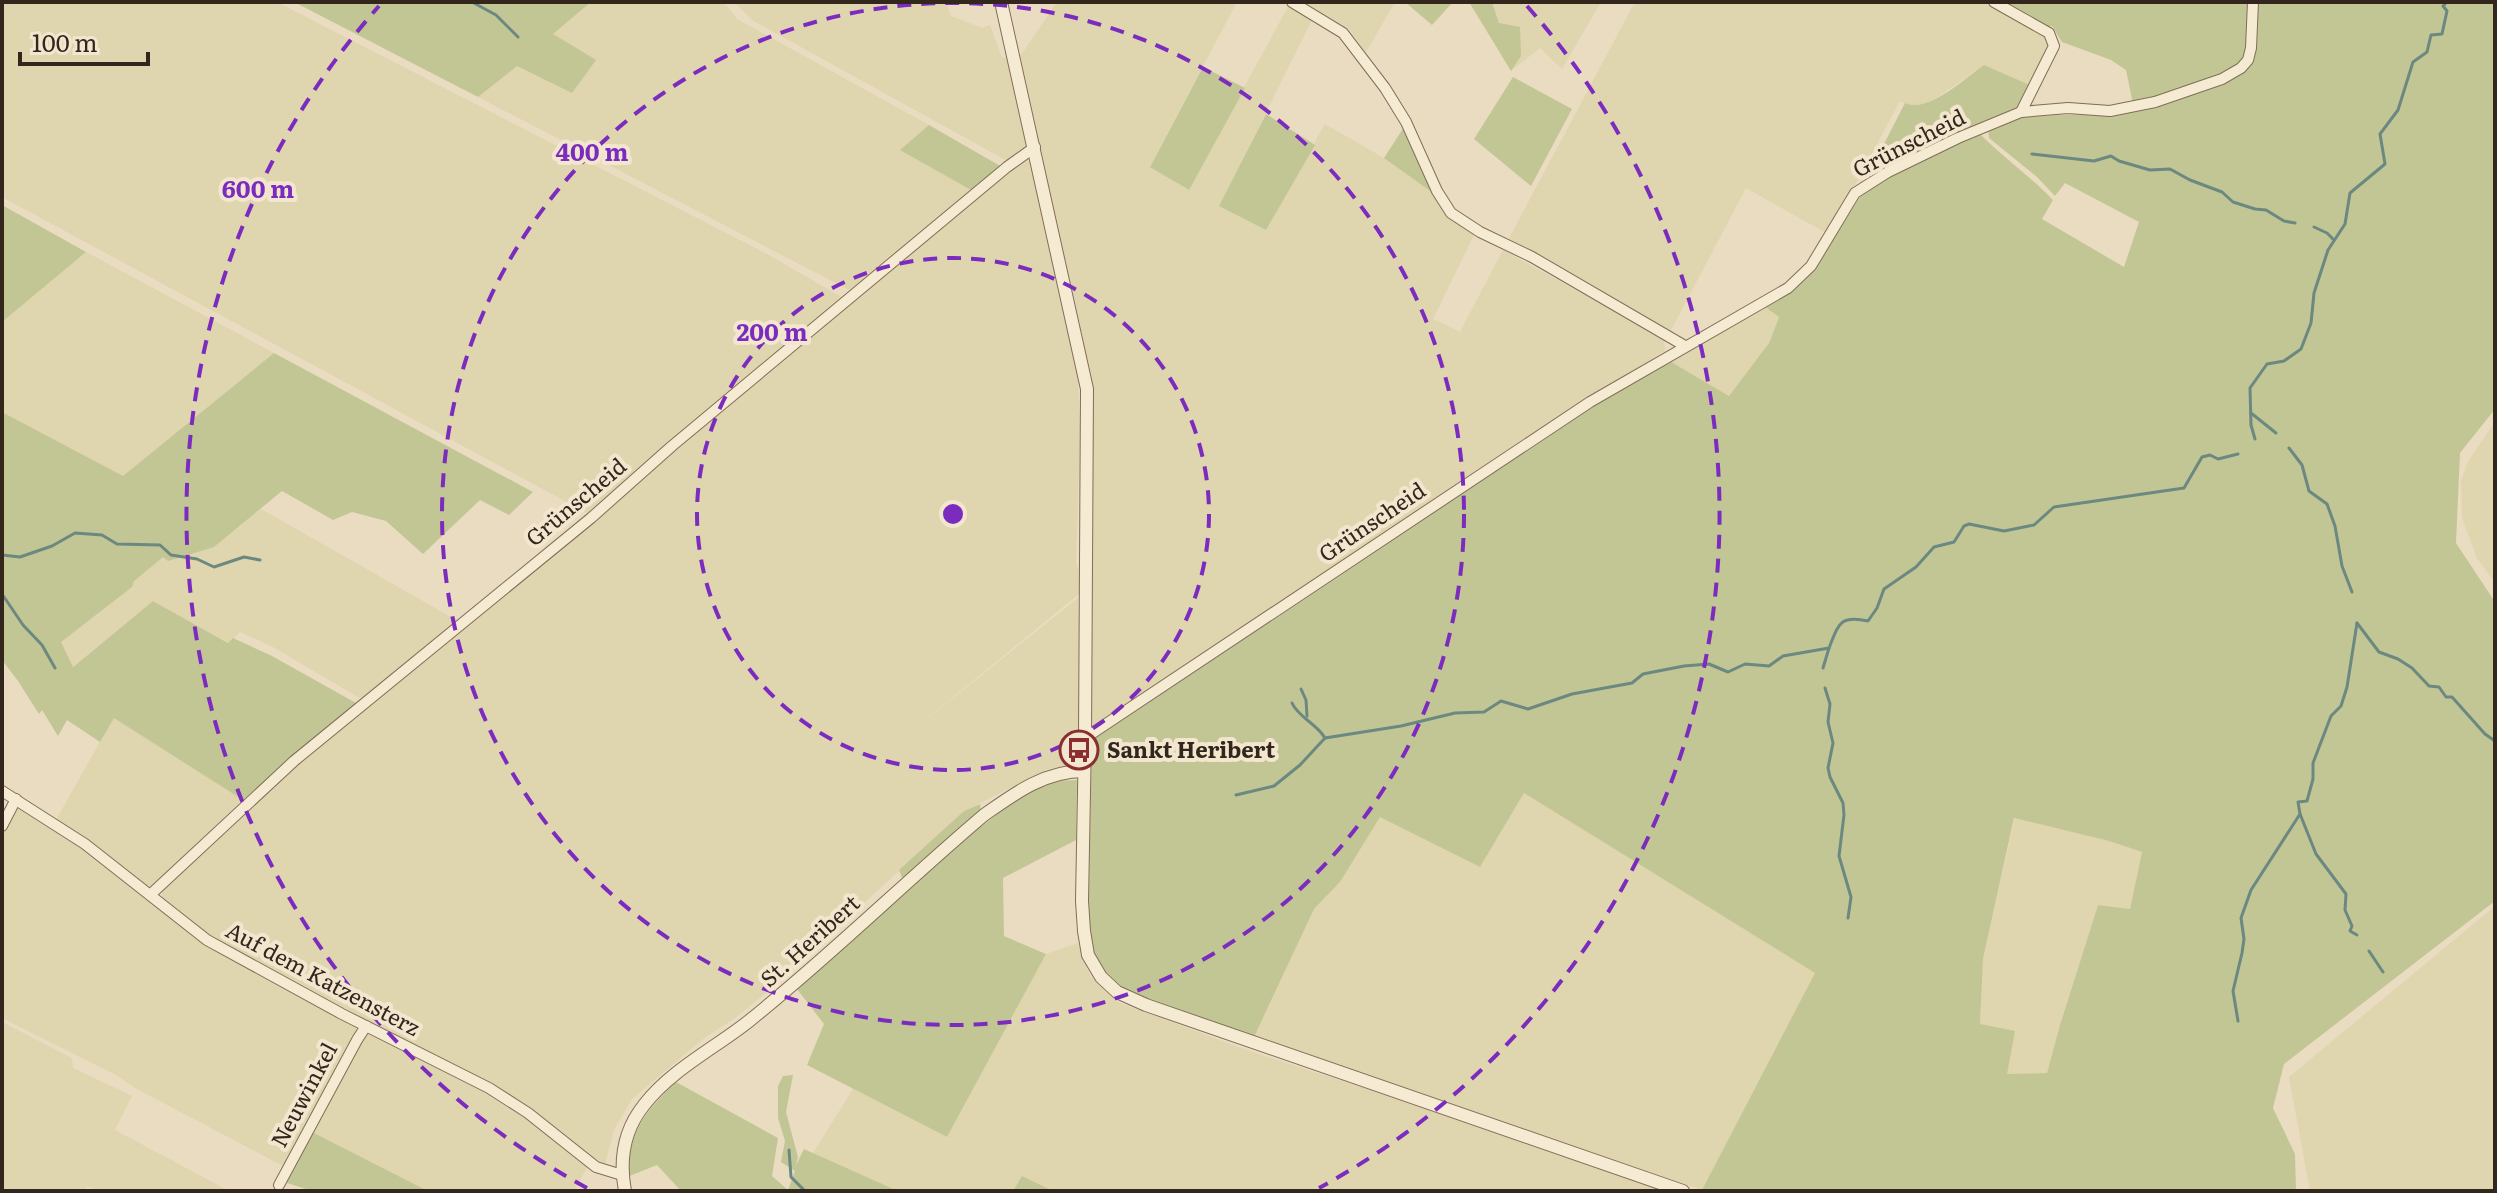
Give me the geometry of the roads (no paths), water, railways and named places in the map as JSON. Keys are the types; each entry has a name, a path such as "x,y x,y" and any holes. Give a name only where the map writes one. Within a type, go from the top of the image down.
{"street":[{"path":"1001,2 1087,389 1082,901 1088,955 1101,977 1117,992 1146,1005 1683,1191"},
{"path":"1292,2 1343,33 1385,88 1406,122 1437,191 1451,213 1685,346"},
{"path":"1994,2 2049,33 2054,46 2021,112"},
{"name":"Grünscheid","path":"1085,738 1590,402 1788,288 1811,266 1855,193 1902,165 2021,112 2068,108 2110,111 2140,105 2222,79 2248,60 2253,2"},
{"name":"Grünscheid","path":"150,895 294,761 591,518 1007,167 1035,147"},
{"name":"St. Heribert","path":"625,1191 622,1159 626,1136 636,1117 657,1091 760,1012 984,815 1011,796 1049,776 1084,771"},
{"name":"Auf dem Katzensterz","path":"2,791 85,844 207,940 498,1093 596,1167 622,1175"},
{"path":"2,826 16,799"},
{"name":"Neuwinkel","path":"279,1185 366,1026"}],"waterway":[{"path":"472,2 496,15 518,37"},
{"path":"2255,439 2251,425 2250,388 2267,364 2284,361 2301,349 2311,323 2314,293 2328,250 2345,224 2350,193 2385,164 2380,134 2398,110 2413,62 2427,52 2431,35 2442,34 2447,11 2443,6 2447,2"},
{"path":"2032,154 2094,161 2111,156 2150,170 2170,169 2222,192 2233,202 2266,210 2284,221 2295,223"},
{"path":"2314,227 2334,240"},
{"path":"2251,413 2276,433"},
{"path":"2289,448 2302,465 2309,491 2327,504 2335,526 2342,566 2352,592"},
{"path":"1292,703 1325,738 1401,726 1455,713 1484,712 1501,701 1528,709 1572,694 1632,683 1643,674 1684,666 1709,664 1728,672 1745,664 1769,666 1783,656 1829,648 1838,627 1846,620 1868,621 1884,589 1916,567 1934,547 1954,542 1964,526 1969,524 2004,531 2034,525 2054,507 2184,488 2202,457 2210,455 2218,459 2238,454"},
{"path":"2,555 20,557 52,546 75,533 102,535 117,544 160,545 171,555 197,559 214,567 244,557 260,560"},
{"path":"2,594 23,625 42,645 55,668"},
{"path":"2357,623 2379,652 2412,668 2429,686 2439,687 2495,741"},
{"path":"2238,1021 2233,991 2244,939 2241,918 2251,890 2300,814 2298,802 2307,801 2313,779 2313,763 2331,716 2341,706 2347,687 2357,623"},
{"path":"1823,668 1829,648"},
{"path":"1825,688 1830,704 1828,722 1833,743 1828,768 1843,803 1839,856 1851,897 1848,918"},
{"path":"1301,689 1306,700 1307,716"},
{"path":"1236,795 1274,786 1300,765 1325,738"},
{"path":"2300,814 2316,854 2346,894 2345,910 2352,926 2350,931 2357,935"},
{"path":"2369,951 2383,972"},
{"path":"789,1150 791,1177 805,1191"}],"place":[{"name":"Sankt Heribert","path":"1079,750"}]}
